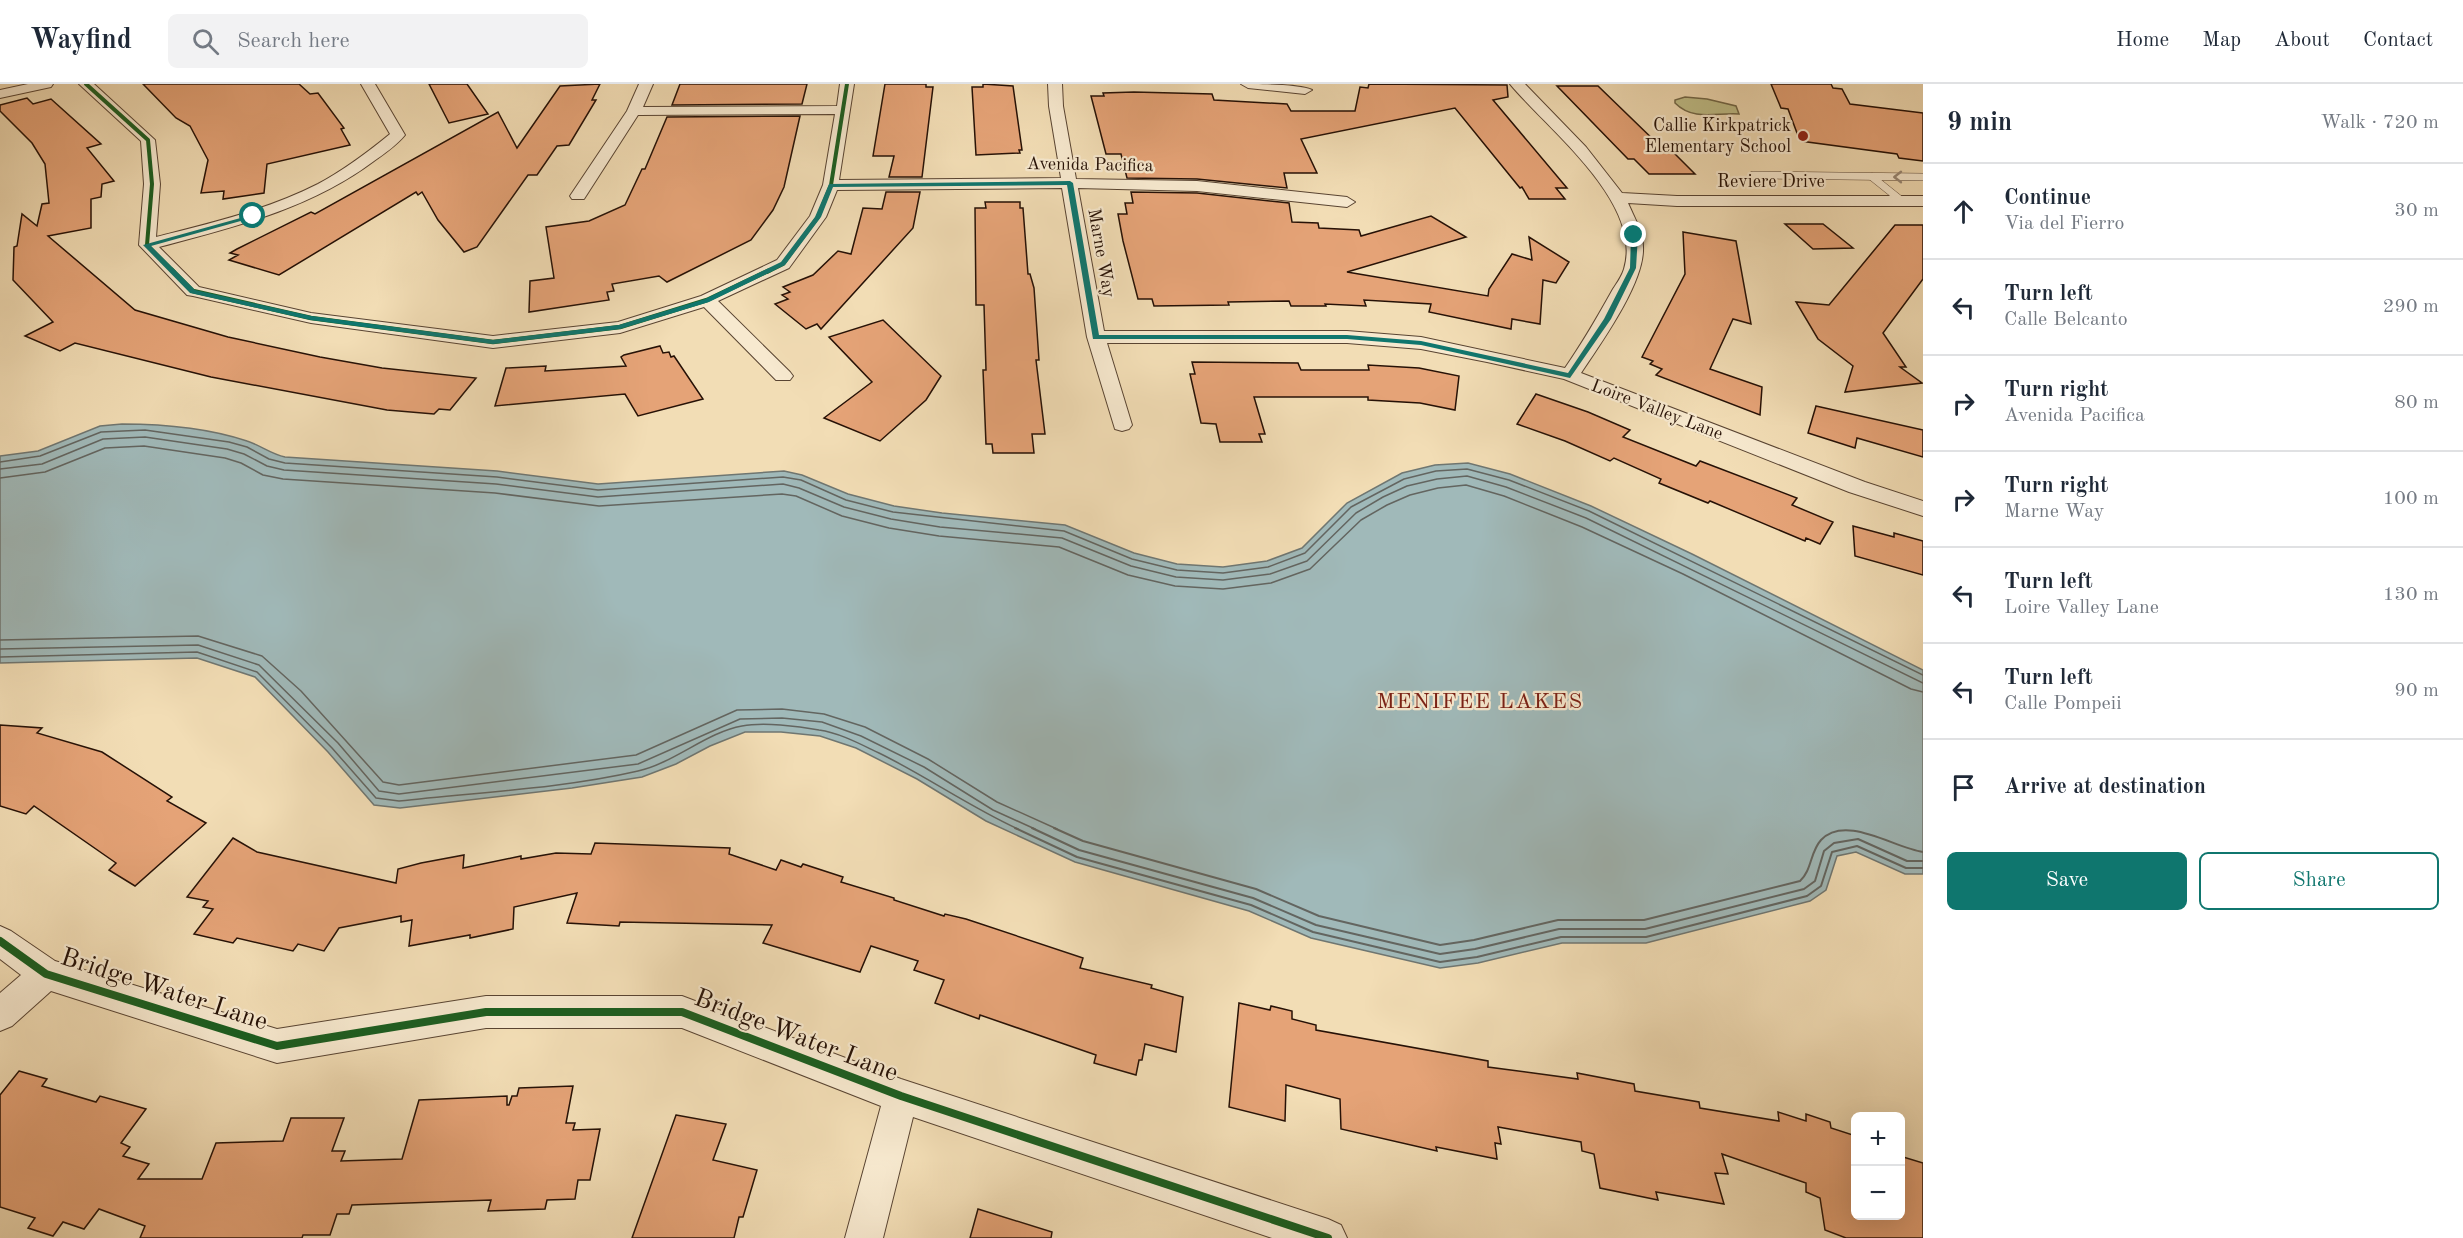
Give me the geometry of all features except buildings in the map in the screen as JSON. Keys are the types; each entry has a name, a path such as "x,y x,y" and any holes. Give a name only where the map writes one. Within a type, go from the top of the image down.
{"street":[{"path":"0,94 46,84"},
{"path":"86,84 148,140 152,184 147,245 193,291 311,318 493,342 620,327 707,300 783,264 818,217 831,185 847,84"},
{"path":"147,245 253,216 323,188 372,155 398,135 368,84"},
{"path":"578,196 634,111 646,84"},
{"name":"Marne Way","path":"1055,84 1056,106 1096,337 1122,425"},
{"path":"1248,84 1305,90"},
{"path":"1517,84 1592,165 1618,198 1634,235 1633,268 1608,319 1570,375"},
{"path":"634,111 842,110"},
{"name":"Avenida Pacifica","path":"831,185 1070,183 1197,186 1347,202"},
{"name":"Reviere Drive","path":"1618,198 1677,201 1923,201"},
{"path":"707,300 783,376"},
{"name":"Loire Valley Lane","path":"1096,337 1347,337 1411,342 1487,356 1570,375 1857,488 1923,509"},
{"name":"Bridge Water Lane","path":"0,941 46,974 277,1046 486,1012 682,1012 901,1096 1328,1238"},
{"path":"0,1015 46,974"},
{"path":"864,1238 901,1096"}],"lane":[{"path":"1753,175 1923,177"},
{"path":"1872,177 1902,201"}],"shaded area":[{"path":"1685,97 1707,99 1736,106 1739,114 1706,115 1690,112 1675,103 1675,100"}],"water":[{"path":"122,424 169,426 217,433 247,441 285,457 497,471 598,484 784,471 802,475 848,494 894,506 1065,525 1134,553 1177,564 1223,567 1267,561 1302,548 1347,503 1402,473 1435,465 1468,463 1510,474 1591,506 1923,670 1923,874 1905,874 1856,852 1837,856 1826,890 1810,901 1646,943 1562,943 1478,963 1440,968 1311,938 1249,911 1075,862 986,821 917,779 856,748 820,736 781,732 745,732 642,777 572,788 400,808 374,805 328,752 255,677 197,658 0,663 0,456 38,451 100,426"}],"cycle path":[{"path":"86,84 148,140 152,184 147,245 193,291 311,318 493,342 620,327 707,300 783,264 818,217 831,185 847,84"},
{"path":"0,941 46,974 277,1046 486,1012 682,1012 901,1096 1328,1238"}],"place":[{"name":"Callie Kirkpatrick Elementary School","path":"1803,136"}],"district":[{"name":"MENIFEE LAKES","path":"1480,702"}],"route":[{"path":"253,216 147,245 193,291 311,318 493,342 620,327 707,300 783,264 818,217 831,185 1070,183 1096,337 1347,337 1421,343 1570,375 1608,319 1633,268 1634,235"}]}
